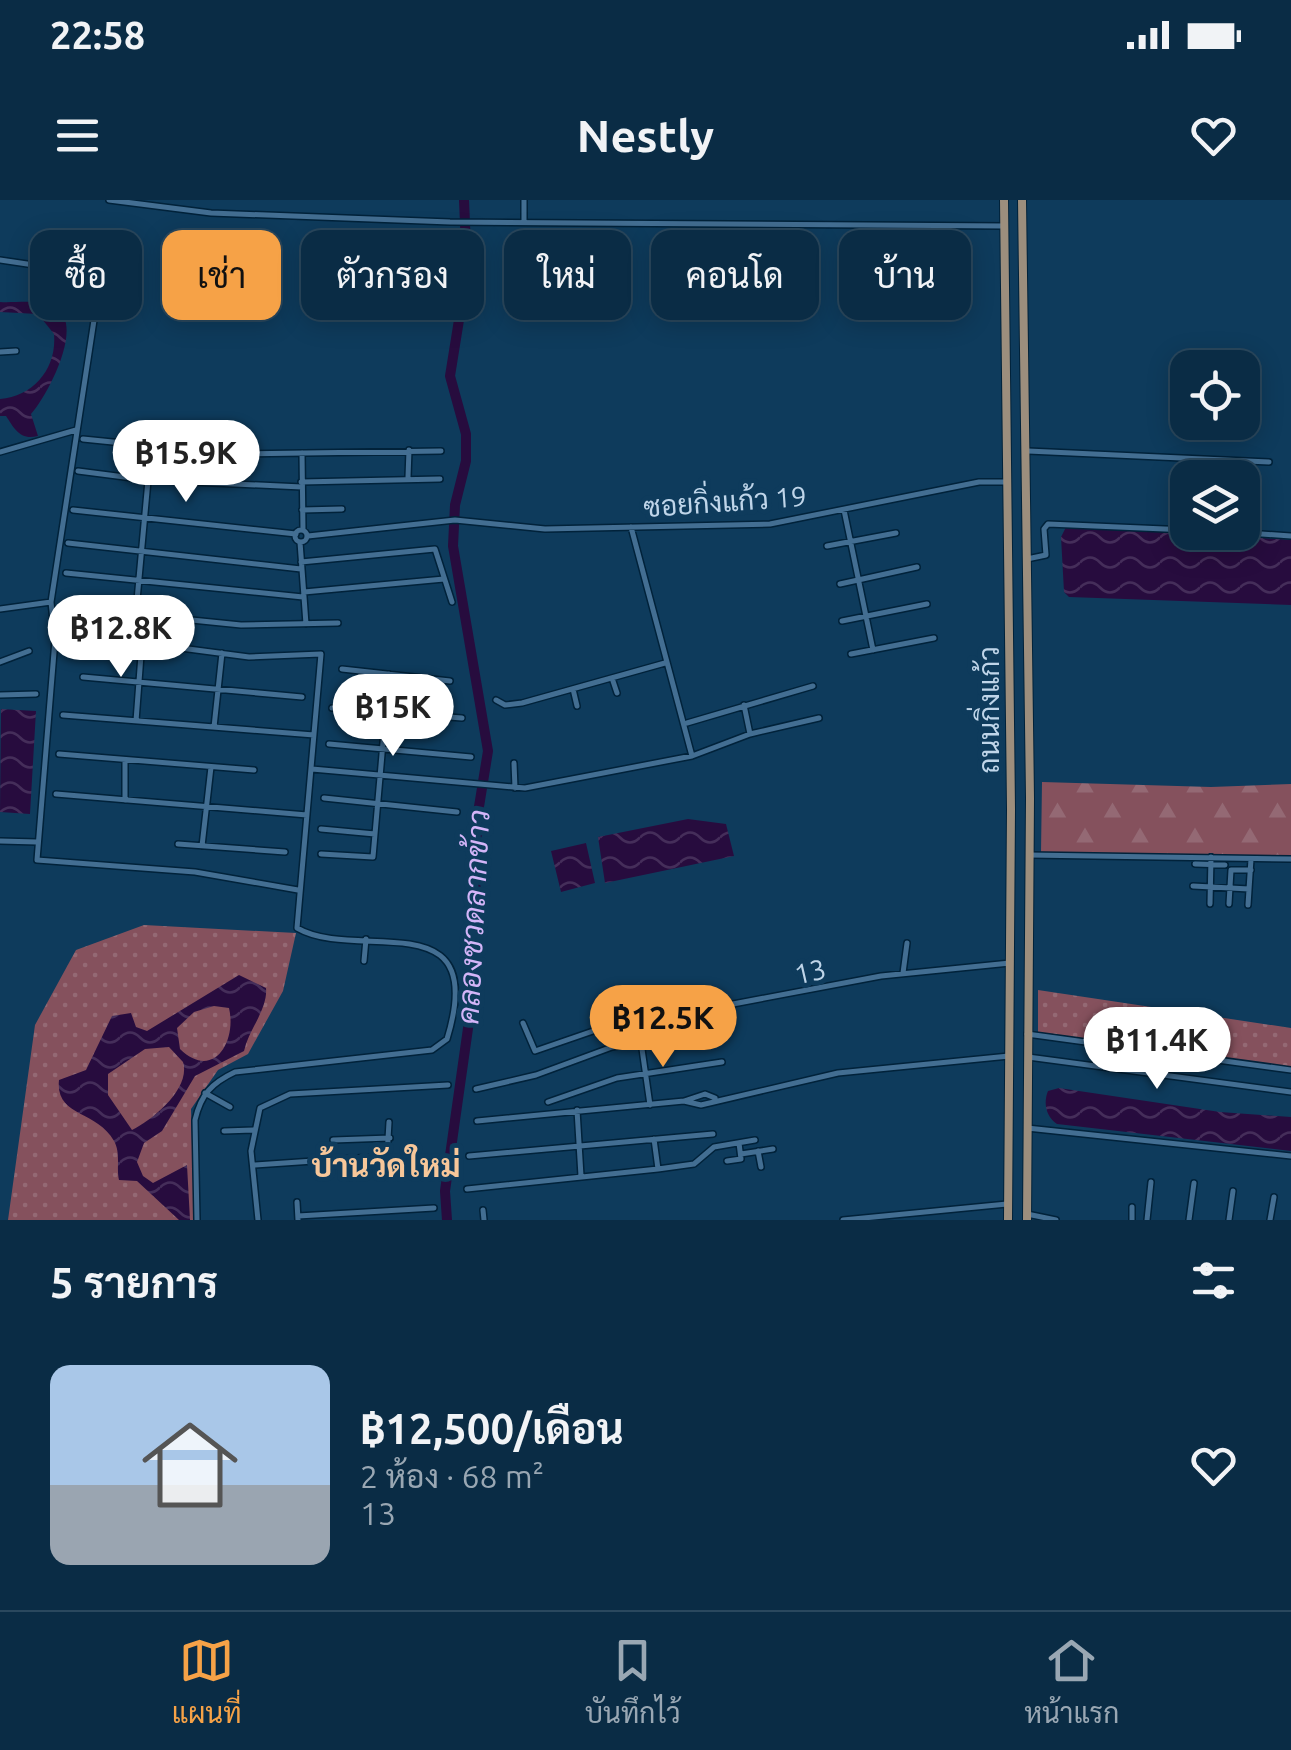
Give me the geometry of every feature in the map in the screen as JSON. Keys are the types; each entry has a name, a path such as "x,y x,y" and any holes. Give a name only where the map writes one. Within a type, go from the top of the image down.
{"main road":[{"name":"ถนนกิ่งแก้ว","path":"1004,200 1009,482 1008,1220"},
{"name":"ถนนกิ่งแก้ว","path":"1022,200 1028,451 1027,1217"}],"street":[{"path":"109,200 211,213 450,222 1004,226"},
{"path":"524,200 524,222"},
{"path":"0,260 73,269 96,285 98,294 51,602 50,623 55,640 38,861 195,872 298,890"},
{"path":"0,352 16,351"},
{"path":"0,452 76,430"},
{"path":"83,439 151,448 302,454 441,451"},
{"path":"136,611 151,448"},
{"path":"408,450 408,478"},
{"path":"1028,451 1269,462"},
{"path":"302,454 300,542 306,624"},
{"path":"78,471 148,480 302,484 440,479"},
{"name":"ซอยกิ่งแก้ว 19","path":"73,510 302,533 469,520 545,529 770,524 978,482 1009,482"},
{"path":"302,510 342,509"},
{"path":"844,510 873,650"},
{"path":"1027,559 1046,554 1048,524 1170,529"},
{"path":"632,527 692,756"},
{"path":"826,546 896,533"},
{"path":"1260,534 1291,536"},
{"path":"68,543 301,565 435,550 452,602"},
{"path":"840,584 917,567"},
{"path":"66,572 304,595 444,580"},
{"path":"0,609 51,602"},
{"path":"842,621 927,604"},
{"path":"63,607 136,611 241,625 338,623"},
{"path":"90,636 249,657 321,654 296,924 302,932 426,947 447,964 454,989 444,1043 420,1052 235,1072 204,1093 195,1120 197,1220"},
{"path":"851,654 934,638"},
{"path":"136,721 142,642"},
{"path":"0,662 28,652"},
{"path":"214,727 222,653"},
{"path":"496,700 509,706 665,663"},
{"path":"342,669 450,680"},
{"path":"322,854 373,857 389,674"},
{"path":"84,677 302,697"},
{"path":"612,678 617,693"},
{"path":"687,722 813,686"},
{"path":"573,689 578,706"},
{"path":"0,695 36,694"},
{"path":"744,705 750,734"},
{"path":"332,708 462,718"},
{"path":"63,715 314,734"},
{"path":"311,769 515,788 692,756 750,734 819,718"},
{"path":"329,744 471,757"},
{"path":"59,754 254,770"},
{"path":"125,800 126,760"},
{"path":"514,762 515,788"},
{"path":"202,846 211,767"},
{"path":"56,794 307,815"},
{"path":"324,798 457,812"},
{"path":"321,829 375,834"},
{"path":"0,841 38,842"},
{"path":"178,844 284,852"},
{"path":"1029,855 1211,861 1224,865"},
{"path":"1248,905 1251,858"},
{"path":"1194,864 1251,858 1291,859"},
{"path":"1210,904 1211,861"},
{"path":"1229,904 1232,869 1250,870"},
{"path":"1193,886 1249,889"},
{"path":"364,961 366,940"},
{"path":"902,973 907,943"},
{"name":"13","path":"524,1023 535,1050 596,1030 902,973 1010,963"},
{"path":"476,1089 501,1086 600,1050 716,1030"},
{"path":"1028,1034 1291,1070"},
{"path":"641,1042 650,1104"},
{"path":"477,1122 684,1101 705,1094 715,1098 838,1072 1009,1056"},
{"path":"1028,1058 1291,1092"},
{"path":"548,1102 646,1073 722,1062"},
{"path":"258,1220 253,1130 260,1108 290,1094 448,1085"},
{"path":"204,1093 230,1107"},
{"path":"578,1110 581,1176"},
{"path":"255,1165 387,1156 389,1122"},
{"path":"1027,1128 1291,1156"},
{"path":"224,1131 253,1130"},
{"path":"470,1156 713,1134"},
{"path":"333,1140 390,1138"},
{"path":"654,1139 658,1169"},
{"path":"467,1190 694,1164 714,1146 755,1140"},
{"path":"727,1161 742,1159 739,1143"},
{"path":"741,1154 773,1149"},
{"path":"758,1151 760,1167"},
{"path":"1147,1220 1151,1182"},
{"path":"1189,1220 1194,1183"},
{"path":"1229,1220 1233,1191"},
{"path":"1270,1220 1274,1197"},
{"path":"297,1202 298,1218 434,1208"},
{"path":"842,1220 1007,1204"},
{"path":"1132,1207 1132,1220"},
{"path":"475,1220 484,1219 483,1210"},
{"path":"1027,1217 1056,1220"}],"green space":[{"path":"1042,782 1211,787 1291,784 1291,856 1041,853"},
{"path":"144,925 296,933 283,991 248,1054 218,1070 191,1109 194,1220 8,1220 35,1025 76,950"},
{"path":"1038,990 1291,1028 1291,1067 1038,1033"}],"water":[{"path":"0,302 30,302 30,314 0,312"},
{"path":"43,320 65,320 65,344 54,377 31,414 38,436 22,435 6,416 0,416 0,399 23,392 41,378 52,358 54,334"},
{"path":"1066,527 1170,532 1170,550 1260,550 1260,538 1291,540 1291,605 1069,597 1064,592 1061,537"},
{"path":"1,709 36,711 30,814 0,812"},
{"path":"688,819 726,824 734,856 605,883 598,837"},
{"path":"586,843 595,883 561,892 551,851"},
{"path":"239,975 266,988 264,1004 244,1051 195,1076 162,1131 144,1143 137,1162 143,1176 153,1183 187,1165 190,1220 179,1220 137,1181 119,1180 114,1141 98,1124 70,1107 60,1092 59,1080 86,1070 112,1016 131,1013 136,1027 147,1031","holes":["214,1006 229,1008 231,1021 226,1044 212,1059 192,1058 180,1049 177,1028 194,1012","169,1047 183,1062 182,1082 160,1111 132,1130 108,1095 108,1074 145,1049"]},
{"path":"1059,1088 1220,1112 1291,1117 1291,1151 1057,1124 1048,1114 1046,1100 1048,1091"}],"waterway":[{"name":"คลองชวดลากข้าว","path":"447,1220 445,1191 473,993 477,819 488,751 453,546 455,505 466,461 466,434 450,376 467,270 464,200"}],"district":[{"name":"บ้านวัดใหม่","path":"386,1165"}]}
